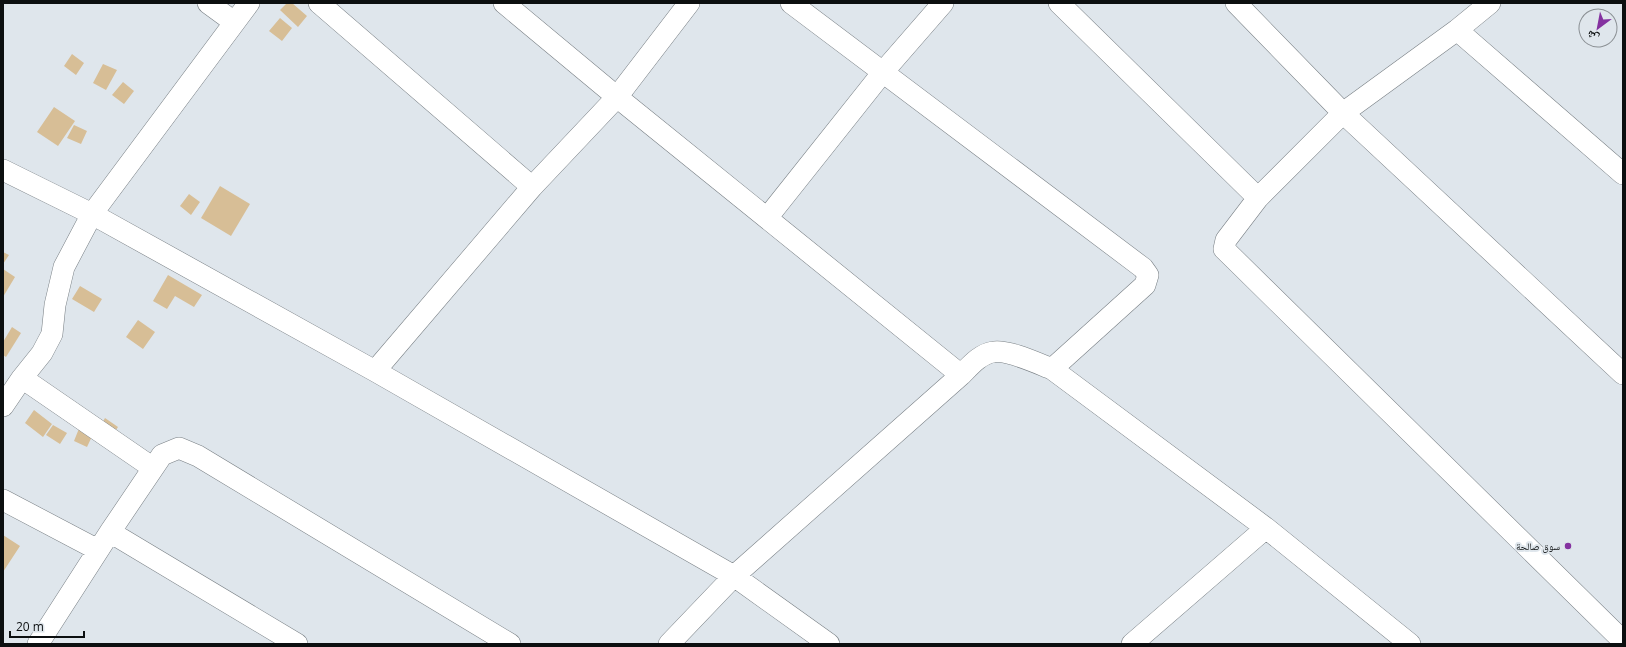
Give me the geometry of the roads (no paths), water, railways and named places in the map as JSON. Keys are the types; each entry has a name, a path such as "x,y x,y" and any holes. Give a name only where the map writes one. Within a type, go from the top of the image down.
{"street":[{"path":"208,3 234,22"},
{"path":"3,406 22,378 42,353 52,334 55,304 64,267 92,214 248,3"},
{"path":"319,3 532,187"},
{"path":"504,3 617,97 961,375"},
{"path":"374,371 532,187 617,97 689,3"},
{"path":"791,3 1143,268 1148,275 1145,285 1052,369"},
{"path":"767,218 883,72 943,3"},
{"path":"1059,3 1258,198"},
{"path":"1236,3 1343,113 1623,374"},
{"path":"1490,3 1458,30 1343,113 1258,198 1226,240 1224,249 1623,641"},
{"path":"1458,30 1623,174"},
{"path":"3,170 92,214 374,371 734,576 829,644"},
{"path":"669,644 734,576 961,375 977,359 993,352 1016,355 1052,369 1266,528 1410,644"},
{"path":"22,378 153,468"},
{"path":"38,644 98,550 162,455 179,448 198,456 510,644"},
{"path":"3,500 98,550"},
{"path":"1132,644 1266,528"},
{"path":"110,532 297,644"}],"place":[{"name":"سوق صالحة","path":"1568,546"}]}
